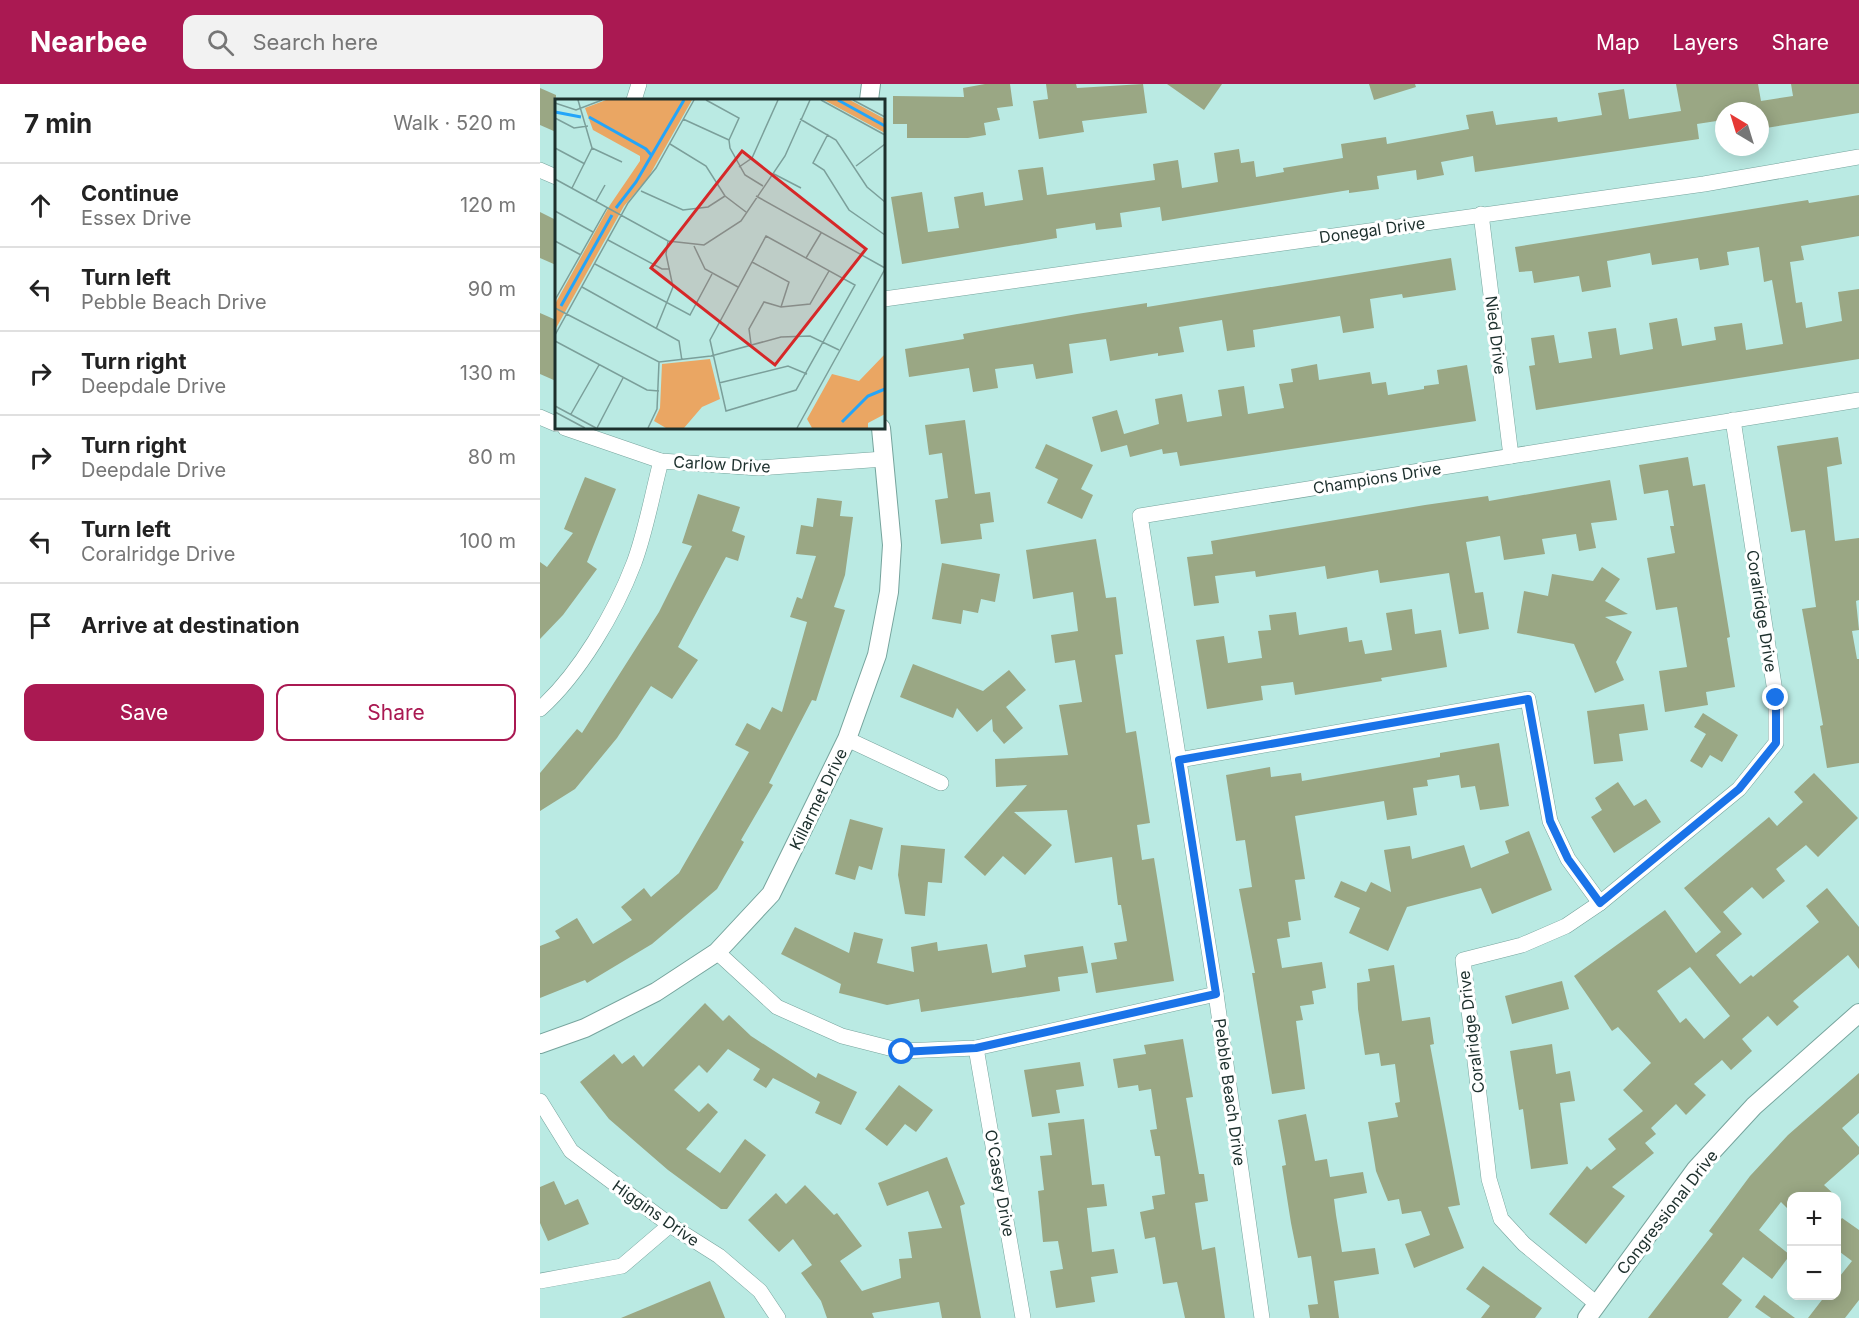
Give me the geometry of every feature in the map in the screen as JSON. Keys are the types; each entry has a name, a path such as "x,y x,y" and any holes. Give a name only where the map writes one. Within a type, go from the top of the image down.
{"street":[{"path":"634,99 639,84"},
{"path":"869,99 871,84"},
{"name":"Donegal Drive","path":"885,299 1704,184 1859,157"},
{"path":"540,170 555,177"},
{"name":"Nied Drive","path":"1481,214 1511,456"},
{"name":"Champions Drive","path":"1179,760 1140,516 1859,400"},
{"path":"540,417 555,424"},
{"name":"Coralridge Drive","path":"1592,1311 1501,1219 1489,1179 1463,960 1522,945 1566,926 1600,903 1739,789 1776,743 1776,698 1733,420"},
{"name":"Carlow Drive","path":"568,429 661,461 759,468 884,459"},
{"name":"Killarmet Drive","path":"540,1044 585,1028 656,992 717,952 771,894 847,739 877,655 889,592 892,545 881,429"},
{"path":"540,710 554,696 603,628 634,563 661,461"},
{"path":"1179,760 1528,699 1550,821 1568,859 1600,903"},
{"path":"847,739 941,783"},
{"name":"Pebble Beach Drive","path":"1179,760 1216,994 1262,1318"},
{"path":"717,952 777,1007 842,1036 902,1052 976,1048 1216,994"},
{"name":"Congressional Drive","path":"1592,1311 1696,1169 1754,1106 1859,1013"},
{"name":"O'Casey Drive","path":"976,1048 1023,1318"},
{"name":"Higgins Drive","path":"540,1101 571,1151 670,1226 719,1256 752,1284 778,1318"},
{"path":"540,1281 622,1266 670,1226"}],"building":[{"path":"985,84 1010,84 1013,106 997,108 1000,120 984,123 986,135 968,138 907,138 907,124 893,124 893,96 964,97 963,88"},
{"path":"1046,84 1076,84 1077,88 1143,84 1147,113 1082,121 1084,132 1039,139 1033,101 1048,99"},
{"path":"1167,84 1222,84 1204,110"},
{"path":"1369,84 1415,84 1416,87 1374,100"},
{"path":"1676,84 1758,84 1761,101 1793,96 1791,84 1859,84 1859,113 1769,128 1769,102 1715,102 1715,121 1697,124 1699,139 1475,172 1473,156 1441,162 1444,175 1417,180 1416,170 1377,176 1379,189 1349,193 1349,190 1162,221 1160,207 1120,213 1122,227 1096,230 1095,223 1056,229 1057,238 902,264 891,197 922,192 928,232 959,228 954,197 983,192 985,206 1023,200 1018,170 1043,167 1047,195 1155,180 1153,164 1178,160 1182,188 1218,182 1214,153 1239,149 1241,163 1254,161 1256,177 1284,172 1283,168 1343,158 1341,144 1386,137 1387,144 1469,129 1466,115 1493,111 1496,125 1557,117 1558,122 1602,115 1598,93 1624,89 1629,119 1681,111"},
{"path":"540,88 556,95 555,132 540,125"},
{"path":"1859,195 1859,236 1801,246 1804,260 1790,262 1796,303 1802,302 1806,328 1842,321 1838,292 1859,289 1859,359 1536,410 1529,366 1535,365 1531,338 1554,335 1559,363 1592,358 1588,332 1616,328 1620,355 1653,349 1649,323 1677,318 1682,346 1716,340 1714,327 1742,323 1746,350 1783,344 1772,280 1764,282 1759,247 1727,252 1729,265 1700,270 1698,258 1652,265 1650,253 1607,261 1611,287 1582,292 1579,276 1534,283 1532,271 1519,272 1515,247 1808,200 1809,203"},
{"path":"540,212 555,220 555,265 540,258"},
{"path":"1451,258 1456,290 1403,298 1402,294 1370,299 1374,328 1343,333 1340,316 1253,330 1255,347 1227,351 1222,320 1179,327 1184,352 1158,356 1158,353 1110,361 1106,339 1069,344 1073,373 1036,379 1033,364 995,369 998,388 973,392 969,368 909,377 905,349 964,339 963,334 1147,303 1147,307"},
{"path":"540,313 555,320 555,381 540,374"},
{"path":"1317,364 1319,380 1370,372 1372,384 1386,382 1388,395 1439,384 1437,370 1467,365 1476,421 1180,466 1177,452 1163,454 1162,449 1130,457 1127,445 1101,452 1092,417 1117,410 1124,434 1159,424 1155,399 1182,394 1187,422 1222,416 1218,390 1244,386 1248,414 1284,408 1279,384 1293,382 1291,369"},
{"path":"965,420 975,494 990,492 994,522 980,524 982,539 941,544 935,500 948,498 942,453 929,455 925,425"},
{"path":"1838,437 1842,464 1827,467 1835,541 1859,538 1859,600 1856,601 1859,630 1852,631 1857,659 1859,659 1859,763 1827,768 1820,726 1823,725 1802,609 1816,607 1805,530 1791,532 1777,446"},
{"path":"1046,444 1093,465 1081,489 1093,495 1082,519 1047,503 1058,479 1035,468"},
{"path":"1688,457 1693,486 1705,484 1730,637 1727,638 1735,687 1706,692 1708,705 1665,712 1659,671 1687,667 1677,607 1656,610 1647,558 1675,553 1670,526 1674,526 1668,490 1644,494 1639,465"},
{"path":"585,477 616,489 587,562 597,569 563,615 540,639 540,562 547,567 573,533 564,529"},
{"path":"1610,480 1617,520 1591,523 1596,548 1579,551 1576,534 1542,539 1545,554 1504,560 1500,536 1466,542 1475,593 1483,592 1489,629 1459,634 1449,573 1380,583 1378,570 1327,579 1325,566 1256,577 1255,571 1215,576 1219,603 1194,606 1187,557 1213,554 1211,541 1425,505 1488,496 1489,501"},
{"path":"698,494 740,507 732,531 745,536 738,561 726,557 678,647 698,660 672,699 651,686 617,738 575,789 540,811 540,773 577,729 582,733 659,612 692,546 682,543"},
{"path":"817,498 842,501 840,516 853,517 845,575 834,607 845,610 816,701 812,700 769,783 773,785 741,840 744,842 717,889 652,944 587,983 585,980 540,998 540,946 560,938 555,931 577,918 593,944 632,920 621,907 644,888 651,897 679,873 749,752 735,745 747,723 760,730 772,707 782,712 807,622 790,617 797,597 802,599 816,556 796,554 801,525 813,527"},
{"path":"1096,539 1106,598 1116,597 1123,654 1115,655 1126,733 1136,731 1150,823 1137,825 1142,860 1154,858 1174,981 1096,993 1091,963 1117,959 1114,943 1127,941 1121,905 1118,905 1112,857 1075,863 1067,810 1014,812 1052,845 1025,875 1003,856 985,876 964,857 1027,785 996,787 995,759 1068,755 1059,705 1082,702 1075,660 1055,663 1051,635 1078,631 1073,592 1033,599 1026,550"},
{"path":"942,563 1000,574 995,602 981,599 978,613 963,610 961,624 932,619"},
{"path":"1602,567 1620,579 1605,601 1628,614 1605,617 1632,632 1616,662 1624,680 1595,693 1574,644 1517,633 1524,591 1548,596 1552,574 1593,581"},
{"path":"1412,609 1415,634 1441,630 1447,667 1381,678 1382,681 1295,695 1293,682 1261,686 1263,700 1207,709 1196,640 1224,636 1228,663 1262,658 1258,631 1271,630 1269,615 1296,612 1299,635 1347,627 1349,642 1362,640 1365,654 1392,650 1386,613"},
{"path":"913,664 983,691 1009,670 1026,690 1006,707 1023,728 1004,744 993,731 992,719 977,732 957,708 953,718 900,697"},
{"path":"1644,704 1648,730 1619,734 1623,761 1594,764 1587,711"},
{"path":"1703,713 1738,735 1722,762 1710,755 1702,768 1690,761 1706,734 1694,727"},
{"path":"1499,743 1509,806 1480,810 1475,786 1461,788 1459,775 1427,780 1428,786 1413,788 1417,815 1387,820 1384,801 1295,816 1305,879 1295,880 1301,920 1288,922 1290,937 1277,939 1282,968 1322,962 1326,988 1312,991 1314,1004 1300,1006 1303,1020 1296,1021 1305,1089 1272,1094 1252,973 1255,973 1239,889 1252,887 1245,840 1236,841 1226,775 1270,767 1271,777 1301,773 1302,781 1440,757 1440,753"},
{"path":"1814,773 1858,818 1818,857 1806,845 1776,869 1785,881 1763,899 1752,887 1723,912 1742,934 1716,955 1740,984 1751,975 1753,977 1819,922 1806,906 1827,888 1859,927 1859,969 1848,955 1793,1001 1799,1007 1777,1026 1768,1016 1742,1039 1752,1051 1731,1070 1722,1060 1694,1084 1706,1095 1686,1115 1676,1104 1651,1128 1656,1134 1645,1143 1654,1153 1612,1187 1625,1196 1586,1244 1549,1214 1587,1166 1591,1170 1616,1149 1608,1139 1643,1111 1623,1090 1651,1063 1618,1027 1612,1031 1574,976 1665,910 1696,953 1721,932 1684,888 1769,817 1777,826 1803,802 1794,792","holes":["1690,967 1730,1016 1704,1039 1686,1018 1680,1023 1657,991"]},
{"path":"1618,782 1634,806 1646,799 1661,822 1614,853 1591,817 1602,810 1595,798"},
{"path":"850,819 883,828 872,870 859,866 855,880 835,874"},
{"path":"1529,831 1552,890 1492,914 1481,888 1407,907 1388,951 1349,933 1360,908 1334,897 1341,881 1366,892 1371,882 1391,892 1384,850 1410,846 1412,859 1464,845 1471,868 1509,853 1505,841"},
{"path":"901,845 945,849 942,883 928,882 925,916 905,914 898,875"},
{"path":"795,927 849,953 854,932 883,939 877,963 914,972 911,947 937,942 938,951 987,944 992,973 1026,967 1024,955 1083,946 1088,973 1058,977 1060,991 921,1012 919,999 887,1005 839,993 841,984 781,954"},
{"path":"1394,965 1402,1021 1430,1017 1434,1044 1430,1045 1460,1205 1448,1207 1464,1248 1414,1268 1405,1244 1430,1235 1421,1211 1402,1214 1399,1199 1388,1201 1376,1171 1368,1122 1398,1117 1395,1103 1400,1102 1395,1064 1381,1066 1379,1053 1365,1055 1358,1009 1357,983 1370,981 1368,969"},
{"path":"1562,981 1569,1009 1512,1024 1505,996"},
{"path":"705,1003 723,1021 729,1015 751,1036 816,1078 818,1073 857,1092 841,1125 815,1113 820,1102 773,1078 766,1088 753,1080 760,1069 728,1049 707,1073 699,1065 674,1090 699,1112 708,1103 718,1112 686,1149 720,1173 745,1139 766,1155 727,1209 721,1209 668,1170 609,1119 580,1082 614,1054 622,1064 634,1055 643,1067"},
{"path":"1183,1039 1193,1097 1186,1098 1199,1174 1204,1174 1208,1201 1195,1203 1202,1250 1215,1247 1225,1318 1185,1318 1177,1282 1163,1284 1155,1237 1145,1239 1140,1212 1154,1209 1152,1196 1165,1194 1160,1156 1155,1156 1150,1130 1157,1129 1151,1089 1139,1091 1138,1085 1118,1088 1113,1059 1146,1054 1144,1045"},
{"path":"1552,1044 1556,1074 1570,1071 1575,1101 1560,1103 1568,1164 1531,1169 1523,1109 1519,1110 1510,1051"},
{"path":"1080,1062 1084,1086 1056,1090 1060,1113 1032,1117 1024,1070"},
{"path":"1859,1073 1859,1113 1842,1128 1859,1147 1859,1154 1824,1185 1832,1192 1787,1192 1787,1208 1781,1202 1759,1230 1787,1253 1787,1259 1772,1279 1743,1257 1722,1284 1742,1300 1728,1318 1648,1318 1713,1234 1709,1231 1750,1176 1788,1135"},
{"path":"899,1085 933,1110 916,1132 905,1124 887,1146 865,1129"},
{"path":"1306,1114 1315,1161 1327,1159 1330,1177 1363,1172 1367,1193 1334,1199 1342,1252 1375,1248 1379,1274 1334,1281 1339,1318 1310,1318 1308,1305 1318,1304 1311,1256 1298,1258 1291,1223 1282,1166 1286,1165 1278,1120"},
{"path":"1084,1119 1092,1185 1104,1184 1107,1206 1087,1208 1092,1252 1114,1249 1118,1273 1091,1277 1095,1302 1056,1308 1050,1271 1063,1269 1058,1241 1043,1242 1038,1191 1044,1190 1040,1156 1052,1155 1048,1123"},
{"path":"947,1157 965,1204 960,1206 981,1318 942,1318 939,1302 872,1313 874,1318 827,1318 821,1301 801,1273 812,1265 793,1239 779,1252 748,1220 776,1193 786,1204 805,1185 834,1215 837,1213 862,1246 840,1261 862,1291 901,1278 899,1259 912,1258 908,1232 942,1228 928,1191 887,1206 878,1183"},
{"path":"554,1181 565,1205 578,1199 589,1224 548,1241 540,1223 540,1187"},
{"path":"1841,1219 1859,1230 1859,1300 1845,1318 1808,1318 1822,1300 1841,1300 1841,1275 1852,1261 1841,1253"},
{"path":"1483,1266 1542,1308 1535,1318 1481,1318 1490,1306 1466,1289"},
{"path":"710,1281 725,1318 621,1318"},
{"path":"1764,1295 1795,1318 1771,1318 1755,1307"}],"route":[{"path":"902,1052 976,1048 1216,994 1179,760 1528,699 1550,821 1568,859 1600,903 1739,789 1776,743 1776,698"}]}
